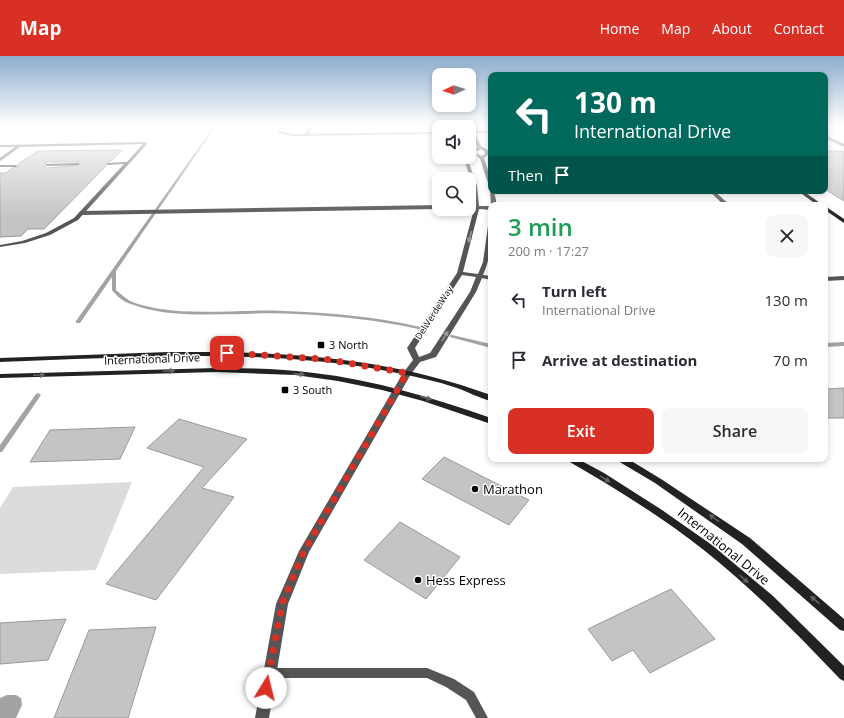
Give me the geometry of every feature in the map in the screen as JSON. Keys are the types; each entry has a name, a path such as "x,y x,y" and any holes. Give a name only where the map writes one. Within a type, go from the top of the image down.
{"street":[{"path":"480,157 488,178"},
{"name":"Del Verde Way","path":"467,164 475,186 477,207 460,273 412,348 417,360 433,355 473,292 486,262 488,248"},
{"path":"714,194 724,202"},
{"path":"804,194 816,202"},
{"path":"81,213 432,207"},
{"path":"477,207 488,208"},
{"path":"828,210 844,221"},
{"path":"460,273 488,277"},
{"path":"828,279 844,278"},
{"name":"International Drive","path":"0,360 227,353 324,359 407,373 449,383 488,397"},
{"path":"262,718 268,673 282,604 304,551 407,373 417,360"},
{"name":"International Drive","path":"0,376 247,370 314,375 397,390 437,401 488,420"},
{"name":"International Drive","path":"576,462 637,498 688,533 734,570 788,618 844,675"},
{"name":"International Drive","path":"626,462 658,481 746,541 844,626"}],"lane":[{"path":"0,246 23,242 48,234 67,225 81,213 133,157"},
{"path":"108,164 127,163"},
{"path":"47,165 78,164"},
{"path":"0,166 16,166"},
{"path":"268,673 427,672 450,683 470,696 482,718"}],"shaded area":[{"path":"132,482 96,570 0,574 0,508 13,487"},
{"path":"7,695 16,695 21,698 22,705 16,718 0,718 0,698"}],"building":[{"path":"29,157 115,157 111,161 106,162 106,166 44,229 28,229 21,236 0,237 0,173 6,173 12,168 19,167 18,164","holes":["47,162 79,162 80,165 47,168 44,166"]},
{"path":"828,157 844,157 844,201 828,191"},
{"path":"844,388 844,418 828,418 828,389"},
{"path":"179,419 247,439 202,488 234,497 156,600 106,584 204,467 147,448"},
{"path":"135,427 120,459 30,462 50,430"},
{"name":"Marathon","path":"444,457 529,500 509,525 422,479"},
{"name":"Hess Express","path":"400,522 460,557 426,599 364,560"},
{"path":"671,589 715,639 650,673 633,650 612,661 588,629"},
{"path":"66,619 48,660 0,664 0,623"},
{"path":"156,627 128,718 54,718 89,630"}],"waterway":[{"path":"114,270 193,157"},
{"path":"78,322 114,270"},
{"path":"114,270 114,290 128,302 152,309 188,313 282,312 333,315 367,318 418,328"},
{"path":"452,336 488,345"},
{"path":"828,345 844,344"},
{"path":"0,450 38,395"}],"place":[{"name":"3 North","path":"321,345"},
{"name":"3 South","path":"285,390"},
{"name":"Marathon","path":"475,489"},
{"name":"Hess Express","path":"418,580"}],"route":[{"path":"227,353 324,359 367,365 407,373 304,551 282,604 266,688"}]}
